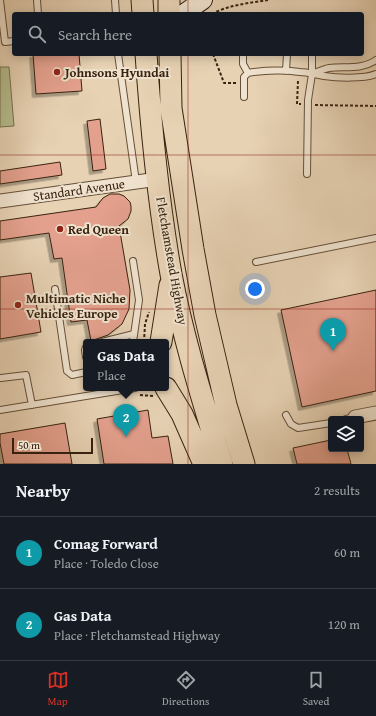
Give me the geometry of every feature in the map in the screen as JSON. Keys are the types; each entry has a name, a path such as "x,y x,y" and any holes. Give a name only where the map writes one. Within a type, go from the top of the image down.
{"highway":[{"path":"142,0 143,12"},
{"path":"169,0 169,12"},
{"name":"Fletchamstead Highway","path":"146,56 151,127 171,274 203,403 222,464"},
{"name":"Fletchamstead Highway","path":"170,56 171,108 192,249 205,315 223,390 244,464"},
{"path":"161,339 171,274"},
{"path":"168,391 182,414 204,464"}],"main road":[{"path":"185,12 203,0"}],"street":[{"name":"Standard Avenue","path":"0,201 158,179"},
{"path":"360,416 376,413"}],"lane":[{"path":"0,0 5,42 12,41"},
{"path":"37,0 38,12"},
{"path":"115,0 116,12"},
{"path":"118,56 136,182"},
{"path":"243,56 243,64 248,73"},
{"path":"286,71 287,56"},
{"path":"307,174 308,91 312,74 312,56"},
{"path":"312,74 328,68 351,67 368,64 376,60"},
{"path":"244,97 243,82 244,77 248,73 286,71 302,72 326,77 371,76 376,74"},
{"path":"256,262 376,238"},
{"path":"133,261 139,300 133,339"},
{"path":"54,289 67,371 72,375 83,373"},
{"path":"114,339 134,334"},
{"path":"1,378 26,375 32,405"},
{"path":"0,410 105,391"},
{"path":"286,416 291,424 298,428 328,423"}],"path":[{"path":"216,12 248,3 268,0"},
{"path":"214,56 224,83 243,82"},
{"path":"298,81 297,104 376,106"},
{"path":"144,339 145,324 149,310"}],"green space":[{"path":"0,67 9,67 14,126 0,127"}],"building":[{"name":"Johnsons Hyundai","path":"33,56 79,56 82,91 36,94"},
{"path":"100,119 106,169 93,171 87,121"},
{"path":"60,162 62,175 0,184 0,171"},
{"path":"110,194 119,194 124,196 130,202 131,206 128,219 119,226 130,290 129,309 122,324 108,335 97,339 91,339 87,320 71,322 62,258 54,259 49,233 0,240 0,221 96,207 103,198"},
{"name":"Multimatic Niche Vehicles Europe","path":"31,273 41,332 0,339 0,277"},
{"path":"376,290 376,391 302,407 281,310"},
{"path":"148,410 152,438 168,436 173,464 104,464 97,419"},
{"path":"65,423 72,464 4,464 0,434"},
{"path":"328,441 328,452 348,452 351,464 297,464 293,448"}],"place":[{"name":"Johnsons Hyundai","path":"57,72"},
{"name":"Red Queen","path":"60,229"},
{"name":"Multimatic Niche Vehicles Europe","path":"18,305"},
{"name":"Comag Forward","path":"333,351"},
{"name":"Gas Data","path":"126,437"}]}
